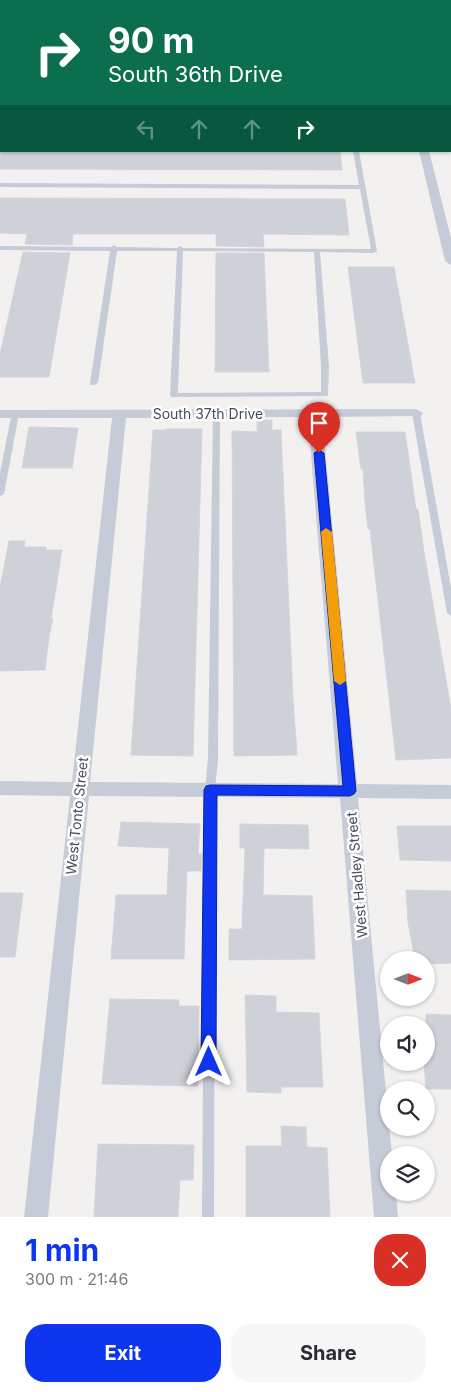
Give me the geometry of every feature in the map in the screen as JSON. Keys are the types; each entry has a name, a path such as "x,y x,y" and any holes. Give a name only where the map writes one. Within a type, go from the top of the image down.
{"street":[{"path":"424,152 451,261"},
{"name":"South 37th Drive","path":"0,414 416,413"},
{"name":"West Tonto Street","path":"36,1217 119,414"},
{"name":"West Hadley Street","path":"315,414 350,791 386,1217"},
{"path":"0,788 451,792"}],"lane":[{"path":"0,248 114,247 374,250 356,152"},
{"path":"0,186 361,187"},
{"path":"94,383 114,247"},
{"path":"180,248 174,395 325,394 326,366 317,250"},
{"path":"416,413 451,613"},
{"path":"0,494 15,414"},
{"path":"208,1217 210,790 213,759 216,414"}],"building":[{"path":"0,152 340,152 342,170 0,169"},
{"path":"0,198 345,199 349,235 263,234 264,247 216,246 216,234 73,234 72,245 25,244 27,234 0,233"},
{"path":"23,252 70,253 49,377 0,377 0,354"},
{"path":"216,253 264,253 269,372 215,372"},
{"path":"348,267 394,267 415,383 363,383"},
{"path":"257,420 272,420 272,430 281,430 297,755 234,756 232,431 257,432"},
{"path":"29,427 78,428 72,468 22,468"},
{"path":"202,429 193,756 131,755 153,430"},
{"path":"356,432 405,432 416,509 418,509 451,709 451,758 396,760 370,529 368,529 365,503 363,469 361,469"},
{"path":"9,541 25,541 24,547 46,547 46,550 62,550 45,670 0,671 0,587"},
{"path":"121,822 200,824 198,854 202,854 201,871 187,871 184,959 111,959 116,895 167,895 169,848 118,846"},
{"path":"240,824 308,825 309,849 264,848 263,895 312,896 315,959 229,960 229,929 242,929 245,848 240,848"},
{"path":"397,826 451,826 451,861 400,860"},
{"path":"406,890 451,891 451,963 435,964 435,951 413,951 408,922"},
{"path":"0,893 23,893 15,957 0,957"},
{"path":"245,995 276,996 276,1012 319,1013 323,1087 281,1087 281,1093 247,1092"},
{"path":"110,999 179,1000 179,1006 199,1006 198,1086 102,1084"},
{"path":"426,1014 451,1015 451,1089 435,1089 435,1081 425,1081 425,1071 435,1071 435,1016 426,1016"},
{"path":"281,1126 306,1127 307,1147 327,1148 330,1217 246,1217 246,1146 282,1146"},
{"path":"98,1144 194,1145 193,1180 180,1180 178,1217 94,1217"}],"slow traffic":[{"path":"326,532 340,681"}],"route":[{"path":"209,1062 210,790 350,791 319,453"}]}
